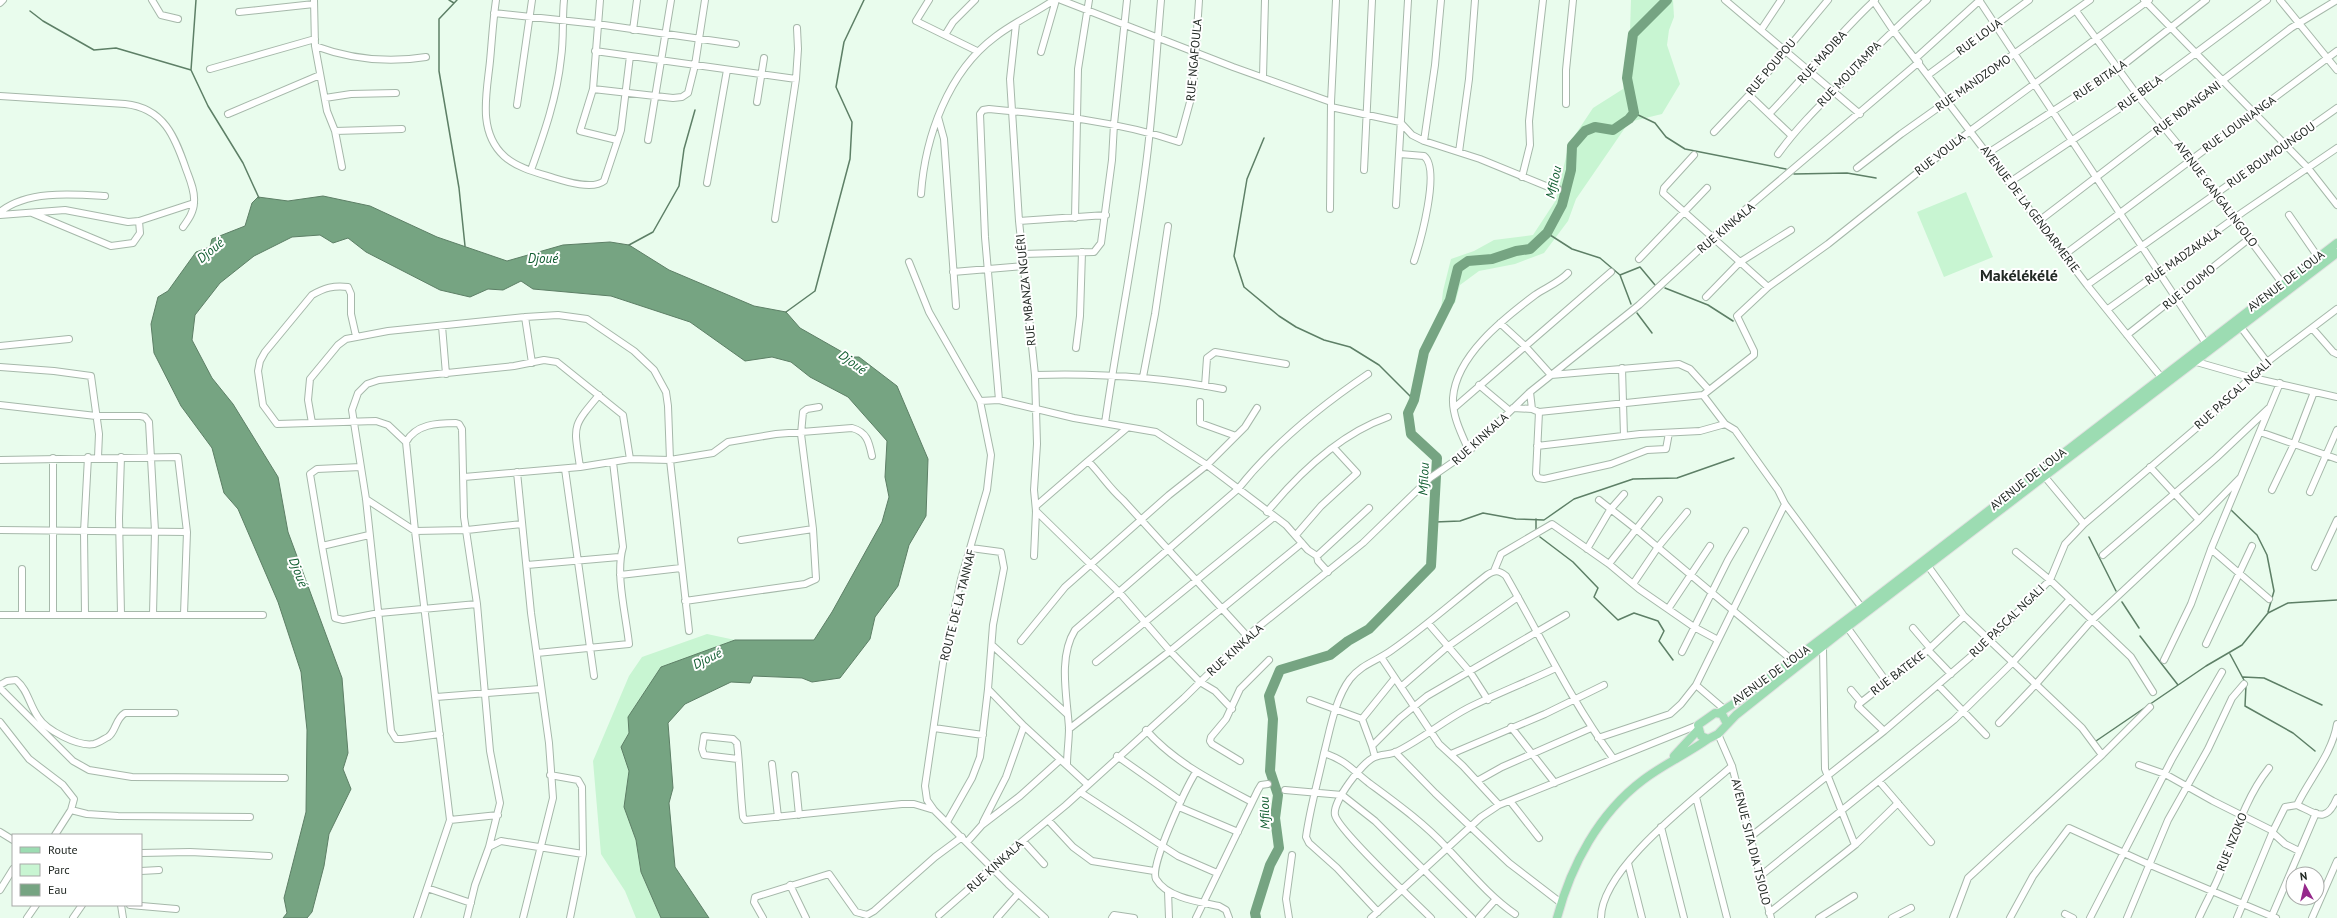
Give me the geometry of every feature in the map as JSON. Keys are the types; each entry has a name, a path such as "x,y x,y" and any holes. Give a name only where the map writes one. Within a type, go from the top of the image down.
{"main road":[{"name":"AVENUE DE L'OUA","path":"1718,734 1727,724 1823,648 1847,627 2045,477 2190,359 2197,349 2205,342 2337,243"},
{"name":"AVENUE DE L'OUA","path":"1698,728 1707,717 1721,711 1862,608 2161,377 2190,359 2203,355 2337,253"},
{"path":"1721,711 1727,724"},
{"path":"1667,763 1698,728 1701,736 1708,739"},
{"path":"1557,918 1582,853 1614,806 1639,783 1667,763 1718,734"}],"street":[{"path":"0,3 4,0"},
{"path":"152,0 161,15 178,19"},
{"path":"276,8 277,0"},
{"path":"496,0 485,99 486,118 494,140 503,155 510,161 531,170 556,179 585,184 601,183 606,177 617,140 628,91 630,56"},
{"path":"517,105 532,0"},
{"path":"531,170 549,119 559,75 564,0"},
{"path":"600,0 592,89 580,131 617,140"},
{"path":"633,30 637,0"},
{"path":"648,140 657,95 671,0"},
{"path":"592,89 628,91 673,98 682,97 688,93 695,65 704,0"},
{"path":"929,0 916,21 977,52"},
{"path":"945,35 953,22 975,0"},
{"path":"921,194 922,173 938,117 959,74 977,52 996,35 1055,0"},
{"path":"1041,52 1055,0"},
{"path":"1061,0 1263,77 1331,105 1400,122 1412,135 1424,141 1459,152 1558,189"},
{"path":"1075,218 1078,69 1090,0"},
{"path":"1022,254 1094,252 1098,249 1101,243 1106,215 1112,160 1114,124 1127,0"},
{"path":"1105,423 1118,330 1134,246 1150,132 1161,0"},
{"name":"RUE NGAFOULA","path":"1150,132 1179,142 1193,90 1197,53 1199,0"},
{"path":"1263,77 1265,0"},
{"path":"1330,209 1331,105 1336,0"},
{"path":"1364,170 1372,0"},
{"path":"1396,205 1408,0"},
{"path":"1424,141 1435,65 1441,0"},
{"path":"1459,152 1469,79 1475,0"},
{"path":"1522,176 1530,145 1529,121 1543,0"},
{"path":"1566,104 1566,70 1574,0"},
{"path":"1726,0 1860,114"},
{"path":"1761,30 1781,0"},
{"name":"RUE POUPOU","path":"1714,132 1749,95 1828,0"},
{"name":"AVENUE DE LA GENDARMERIE","path":"1874,0 1893,30 1918,60 2064,255 2161,377"},
{"name":"RUE MADIBA","path":"1769,114 1810,72 1840,35 1874,0"},
{"name":"RUE MOUTAMPA","path":"1778,154 1791,135 1893,30 1927,0"},
{"path":"1980,0 1995,26 2035,84 2095,177 2121,213 2205,342"},
{"name":"RUE KINKALA","path":"939,915 978,881 991,867 1080,792 1117,756 1184,698 1247,636 1281,611 1309,585 1328,572 1363,543 1430,478 1469,451 1530,392 1638,305 1713,237 1860,114 1980,0"},
{"name":"RUE LOUA","path":"1928,75 2029,0"},
{"name":"RUE MANDZOMO","path":"1857,168 2090,0"},
{"name":"RUE BITALA","path":"1988,153 2118,69 2206,0"},
{"name":"RUE BELA","path":"2010,182 2138,96 2267,0"},
{"path":"2280,0 2337,70"},
{"name":"RUE NDANGANI","path":"2039,221 2298,23 2337,0"},
{"path":"2147,1 2170,28 2256,112 2286,144 2308,168 2337,205"},
{"name":"RUE VOULA","path":"1709,390 1754,355 1754,351 1737,316 1768,287 1828,244 1970,131 2147,1"},
{"path":"239,12 314,2 315,46 326,111 335,131 342,167"},
{"name":"AVENUE GANGALINGOLO","path":"2076,11 2138,96 2190,159 2282,283"},
{"path":"494,13 597,24 665,35 736,44"},
{"name":"RUE MBANZA NGUÉRI","path":"1016,24 1010,79 1019,220 1035,375 1036,444 1034,490 1036,508 1034,556"},
{"path":"775,219 796,79 798,49 797,28"},
{"path":"210,69 315,39"},
{"path":"315,46 346,55 387,60 404,60 426,57"},
{"path":"595,50 796,79"},
{"name":"RUE LOUNIANGA","path":"2064,255 2190,159 2256,112 2337,51"},
{"path":"757,102 760,74 764,58"},
{"path":"707,183 727,70"},
{"path":"228,114 320,75"},
{"path":"325,98 351,94 396,93"},
{"path":"1749,95 1791,135"},
{"path":"0,96 118,103 138,105 147,110 172,132 191,184 194,203 190,216 183,227"},
{"name":"RUE BOUMOUNGOU","path":"2087,285 2141,245 2337,108"},
{"path":"999,400 988,268 980,114 983,110 989,109 1077,117 1150,132"},
{"path":"938,117 944,139 956,306"},
{"path":"335,131 402,129"},
{"name":"RUE MADZAKALA","path":"2108,309 2158,272 2337,148"},
{"path":"1400,154 1424,156 1430,168 1424,226 1414,261"},
{"path":"1694,156 1663,191 1768,287"},
{"path":"1639,259 1707,188"},
{"path":"0,213 16,204 48,195 105,196"},
{"path":"0,213 65,210 128,222 139,221 194,203"},
{"path":"30,212 111,246 133,243 140,233 139,221"},
{"path":"1019,220 1075,218 1106,215"},
{"path":"2289,215 2318,257"},
{"path":"1143,378 1155,314 1168,226"},
{"path":"1706,297 1740,262 1791,230"},
{"name":"RUE LOUMO","path":"2127,335 2250,238"},
{"path":"1076,348 1080,316 1082,252"},
{"name":"ROUTE DE LA TANNAF","path":"909,262 929,312 980,401 991,455 990,475 955,606 939,685 925,786 927,800 934,810 1018,894 1045,918"},
{"path":"953,272 1023,266"},
{"path":"1454,408 1467,399 1479,385 1611,272"},
{"path":"1469,451 1462,435 1454,408 1455,388 1469,358 1500,323 1535,294 1568,273"},
{"path":"356,336 351,314 351,294 348,287 338,285 322,289 312,295 265,352 260,361 258,371 263,405 274,422 282,425 353,420 382,422 406,442"},
{"name":"RUE PASCAL NGALI","path":"1749,838 1884,731 1990,640 2050,580 2065,544 2084,524 2207,419 2249,377 2337,309"},
{"path":"312,423 308,400 310,379 338,345 356,336 525,317 558,315 587,319 623,343 654,370 661,380 668,406 670,460 689,632"},
{"path":"525,317 532,363"},
{"path":"1479,385 1512,410 1532,409 1539,412 1703,395 1709,390 1690,369 1679,364 1551,375 1525,346 1500,323"},
{"path":"442,326 446,374"},
{"path":"2240,326 2267,362"},
{"path":"2312,328 2333,352 2337,354"},
{"path":"0,346 69,339"},
{"path":"2197,349 2212,365"},
{"path":"1205,386 1207,358 1210,354 1215,352 1286,364"},
{"path":"2190,359 2249,377 2337,397"},
{"path":"440,734 402,739 393,736 383,661 379,613 368,535 366,499 353,420 353,403 358,393 367,384 379,380 446,374 532,363 544,360 557,362 623,415 630,459"},
{"path":"0,367 70,372 91,376 96,416 98,457"},
{"path":"1622,368 1624,436"},
{"path":"1035,375 1112,374 1223,389"},
{"path":"1067,765 1069,729 1067,714 1066,663 1070,638 1075,630 1238,489 1255,467 1278,446 1327,404 1368,374"},
{"path":"2164,660 2191,604 2211,549 2244,474 2280,383"},
{"path":"1530,392 1532,409"},
{"path":"2272,490 2294,444 2314,392"},
{"path":"580,467 575,429 584,413 599,395"},
{"path":"1703,395 1725,424 1735,430 1778,490 1785,504 1862,608"},
{"path":"980,401 999,400 1035,410 1127,428 1156,432 1207,465 1274,517 1296,535 1302,543 1317,556 1318,561 1328,572"},
{"path":"1200,402 1200,422 1236,436"},
{"path":"0,405 96,416 134,415 145,417 149,422 155,531 153,614"},
{"path":"2103,555 2175,494 2270,407"},
{"path":"685,601 813,582 817,573 801,434 803,412 807,409 819,408"},
{"path":"1022,641 1065,588 1141,519 1190,477 1207,465 1251,420 1257,408"},
{"path":"1539,412 1537,446 1538,478 1552,479 1611,464 1647,450 1666,449 1669,433"},
{"path":"1267,512 1283,493 1334,448 1359,429 1388,417"},
{"path":"417,918 450,820 415,531 406,442 412,432 424,426 459,424 462,429 464,504 477,604 490,751 500,803 494,831 475,885 467,918"},
{"path":"1537,446 1624,436 1700,431 1725,424"},
{"path":"464,477 565,469 630,459 670,460 713,453 728,442 776,434 801,434 852,428 860,430 865,435 869,443 872,456"},
{"path":"1127,428 1036,508 1119,592 1170,651 1200,682 1215,691 1232,709"},
{"path":"2310,492 2337,430"},
{"path":"2260,432 2337,459"},
{"path":"1296,535 1321,506 1357,473 1334,448"},
{"path":"85,614 84,532 88,457"},
{"path":"0,460 88,457 178,457 187,532 184,614"},
{"path":"121,457 121,614"},
{"path":"53,458 53,614"},
{"path":"1088,461 1101,474 1109,488 1141,519 1247,636"},
{"path":"537,653 629,644 620,575 619,557 623,547 613,462"},
{"path":"361,467 317,469 310,474 335,618 343,620 379,613 477,604"},
{"path":"2150,467 2199,520"},
{"path":"565,469 576,559 594,676"},
{"path":"517,472 522,524 528,564 540,690 549,743 550,775 553,798 523,918"},
{"path":"1999,723 2036,684 2091,621 2199,520 2244,474"},
{"path":"2045,477 2084,524"},
{"path":"1587,549 1610,510 1624,494"},
{"path":"366,499 415,531 467,530 522,524"},
{"path":"1599,500 1658,546 1792,660"},
{"path":"1609,564 1659,500"},
{"path":"1598,738 1670,714 1681,704 1696,685 1785,504"},
{"path":"1317,556 1369,508"},
{"path":"1633,584 1658,546 1687,512"},
{"path":"1096,662 1195,579 1274,517"},
{"path":"2315,567 2337,520"},
{"path":"1378,912 1337,868 1309,843 1306,837 1314,794 1336,710 1349,680 1364,665 1380,658 1428,623 1494,571 1500,554 1552,524 1609,564 1633,584 1668,609 1694,627 1718,640"},
{"path":"741,540 813,529"},
{"path":"0,530 84,532 120,530 187,532"},
{"path":"1682,652 1712,591 1745,532"},
{"path":"322,546 368,535"},
{"path":"1069,729 1170,651 1302,543"},
{"path":"1668,609 1710,546"},
{"path":"2206,644 2240,575 2252,546"},
{"path":"947,822 972,778 980,757 992,645 1004,568 1001,552 971,548"},
{"path":"2211,549 2269,599"},
{"path":"2016,552 2050,580 2091,621 2131,657 2153,692"},
{"path":"528,564 576,559 619,557"},
{"path":"1928,566 1964,616 2082,728 2102,755"},
{"path":"620,575 682,568 682,571"},
{"path":"22,569 22,614"},
{"path":"1494,571 1499,571 1506,576 1538,632 1556,668 1576,699 1591,728 1613,758"},
{"path":"1402,686 1447,647 1518,597"},
{"path":"1759,877 1879,781 1963,711 2012,663 2070,599"},
{"path":"0,615 263,615"},
{"path":"1372,746 1414,706 1443,686 1470,672 1566,615"},
{"name":"RUE BATEKE","path":"1884,731 1858,706 1886,681 1929,649 1964,616"},
{"path":"1428,623 1470,672 1488,700"},
{"path":"1847,627 1886,681"},
{"path":"1913,628 1951,674"},
{"path":"992,645 1067,714"},
{"path":"1823,648 1824,762 1855,845"},
{"path":"1380,658 1402,686 1430,732 1499,805"},
{"path":"1240,761 1210,741 1211,737 1219,729 1232,709 1234,698 1240,689 1269,660"},
{"path":"1431,918 1381,870 1336,819 1334,814 1335,808 1357,773 1375,757 1395,752 1468,708 1556,668"},
{"path":"2090,918 2122,853 2202,703 2222,672"},
{"path":"1362,719 1395,678"},
{"path":"175,713 125,713 118,717 110,736 94,744 79,744 52,729 39,719 24,687 16,680 7,681 0,686 73,761 89,770 132,777 285,778"},
{"path":"2127,918 2148,864 2185,786 2208,749 2232,698 2244,684"},
{"path":"1451,754 1576,699 1604,685"},
{"path":"1696,685 1721,711"},
{"path":"1938,685 1986,735"},
{"path":"988,689 1024,726 1087,784"},
{"path":"436,697 540,690"},
{"path":"1851,690 1861,702"},
{"path":"1310,700 1362,719"},
{"path":"1953,918 1968,878 2102,755 2150,707"},
{"path":"1362,719 1375,757"},
{"path":"0,722 29,759 70,792 74,803 56,834"},
{"path":"2297,805 2320,766 2335,736 2337,724"},
{"path":"982,825 1006,777 1024,726"},
{"path":"1511,727 1555,783"},
{"path":"934,728 983,735"},
{"path":"1477,781 1502,767 1591,728"},
{"path":"1371,918 1403,890 1447,847 1499,805 1613,758 1698,728"},
{"path":"1146,730 1166,750 1196,772 1252,802"},
{"name":"AVENUE SITA DIA TSIOLO","path":"1718,734 1732,766 1768,916"},
{"path":"738,759 704,755 702,749 704,736 736,740 738,759 743,817 748,820 902,804 914,804 934,810"},
{"path":"1395,752 1470,827 1509,863 1562,903"},
{"path":"1324,753 1342,759 1357,773 1403,808 1447,847 1464,868 1515,914"},
{"path":"1117,756 1180,804 1238,832"},
{"path":"763,918 754,902 755,897 829,874 856,912 867,914 874,911 935,857 965,840 1020,796 1060,760"},
{"path":"772,764 778,817"},
{"path":"2140,765 2165,774 2273,832 2285,844 2299,851"},
{"name":"AVENUE SITA DIA TSIOLO","path":"1601,916 1605,896 1628,863 1660,827 1732,766"},
{"name":"RUE NZOKO","path":"2199,918 2210,890 2221,871 2242,816 2258,781 2269,768"},
{"path":"1196,772 1180,804 1163,845 1154,871 1155,878 1168,891 1219,906 1226,910 1229,918"},
{"path":"550,775 578,780 582,787 583,854 570,918"},
{"path":"795,775 799,815"},
{"path":"1879,781 1931,842"},
{"path":"1196,918 1205,903 1217,873 1261,785 1268,784"},
{"path":"1284,790 1314,794 1342,795 1375,821 1472,918"},
{"path":"1080,792 1111,814 1192,863 1217,873"},
{"path":"1696,797 1727,918"},
{"path":"2237,918 2273,832 2285,808 2297,805 2316,813 2329,813 2337,798"},
{"path":"1510,801 1539,838"},
{"path":"1768,916 1855,845 1898,803"},
{"path":"71,810 87,814 139,817 250,817"},
{"path":"2010,918 2033,876 2069,828 2122,853 2273,917 2316,813"},
{"path":"450,820 498,815"},
{"path":"1048,820 1072,847 1092,861 1154,871"},
{"path":"1660,827 1684,918"},
{"path":"494,831 501,840 583,854"},
{"path":"0,832 12,839"},
{"path":"489,847 501,840"},
{"path":"1023,841 1044,864"},
{"path":"142,853 190,852 270,856"},
{"path":"1289,918 1286,899 1292,855"},
{"path":"2312,918 2337,861"},
{"path":"1628,863 1639,917"},
{"path":"142,871 159,870"},
{"path":"0,890 12,871"},
{"path":"790,885 806,918"},
{"path":"426,888 471,903"},
{"path":"1168,891 1169,918"},
{"path":"997,918 1018,894"},
{"path":"1819,918 1854,896"},
{"path":"1479,918 1496,898"},
{"path":"27,918 35,906"},
{"path":"74,918 81,906"},
{"path":"142,906 176,909"},
{"path":"121,908 123,918"},
{"path":"1892,918 1911,908"},
{"path":"1112,918 1114,915 1120,914 1134,918"},
{"path":"2065,914 2072,918"}],"green space":[{"path":"1631,0 1673,0 1674,17 1669,30 1667,45 1680,84 1662,114 1629,122 1576,199 1568,221 1544,253 1515,264 1479,271 1460,285 1455,303 1441,309 1443,291 1451,259 1474,251 1494,240 1533,235 1556,200 1569,144 1593,108 1623,89 1630,31"},
{"path":"1966,192 1993,257 1944,277 1917,212"},
{"path":"707,634 735,640 661,667 628,717 629,733 621,747 629,771 625,807 636,840 641,872 661,918 636,918 625,891 601,854 593,761 629,676 642,657"}],"water":[{"name":"Djoué","path":"323,196 370,206 437,237 507,261 563,245 610,242 629,245 669,270 754,306 786,312 800,328 851,357 859,357 897,386 928,459 926,516 909,545 898,586 875,617 870,639 840,678 812,682 802,678 753,676 750,683 731,682 685,704 668,723 673,788 669,803 675,867 709,918 661,918 641,872 636,840 624,807 629,771 621,747 629,733 628,717 661,667 735,640 814,640 832,612 882,522 889,497 885,477 887,441 848,397 810,377 791,362 772,357 745,361 690,322 611,296 533,289 521,281 503,290 488,289 470,297 440,290 366,252 348,238 333,243 320,235 292,237 254,256 220,283 195,315 192,340 212,378 233,404 278,477 288,532 342,678 348,753 343,769 351,789 329,834 324,866 312,912 307,918 283,918 287,913 284,898 306,812 307,730 301,672 278,602 238,509 224,493 212,448 181,406 154,353 151,324 158,297 168,291 196,252 210,247 212,239 245,226 252,203 258,197 288,201"}],"waterway":[{"path":"196,0 191,70 208,106 243,163 259,198"},
{"path":"449,0 454,3"},
{"path":"457,0 439,19 439,71 459,188 465,246"},
{"path":"786,312 815,291 850,159 852,122 836,87 844,42 864,0"},
{"name":"Mfilou","path":"1256,918 1255,913 1270,865 1279,848 1275,818 1278,795 1270,771 1273,719 1269,696 1280,670 1330,655 1348,641 1369,629 1431,566 1437,458 1411,434 1408,413 1414,400 1424,352 1450,300 1458,268 1468,261 1492,259 1516,251 1530,249 1547,233 1562,205 1571,170 1572,146 1585,131 1595,127 1613,130 1629,119 1634,113 1627,78 1633,34 1667,0"},
{"path":"30,11 43,21 94,50 116,48 191,70"},
{"path":"629,245 653,232 679,186 684,149 695,110"},
{"path":"1634,113 1655,123 1666,137 1685,149 1786,169"},
{"path":"1264,138 1247,179 1234,256 1244,287 1279,316 1296,327 1324,340 1350,347 1379,365 1414,400"},
{"path":"1794,174 1847,173 1876,178"},
{"path":"1547,233 1572,249 1600,258 1620,275 1640,267 1655,285"},
{"path":"1620,275 1631,304"},
{"path":"1665,288 1708,305 1733,321"},
{"path":"1637,313 1652,333"},
{"path":"1435,522 1460,521 1483,513 1516,519 1544,520 1574,499 1633,479 1677,478 1734,458"},
{"path":"2230,509 2257,535 2267,555 2274,591 2268,612"},
{"path":"1536,519 1536,529"},
{"path":"1540,537 1573,562 1598,588 1594,597 1618,620 1634,613 1658,621 1664,631 1659,641 1673,660"},
{"path":"2089,537 2116,591"},
{"path":"2096,741 2206,666 2242,645 2268,613 2288,603 2337,600"},
{"path":"2122,602 2139,628"},
{"path":"2140,636 2178,685"},
{"path":"2230,654 2245,682"},
{"path":"2243,677 2264,678 2322,705"},
{"path":"2246,685 2245,706 2293,733 2315,751"}],"district":[{"name":"Makélékélé","path":"2019,275"}]}
